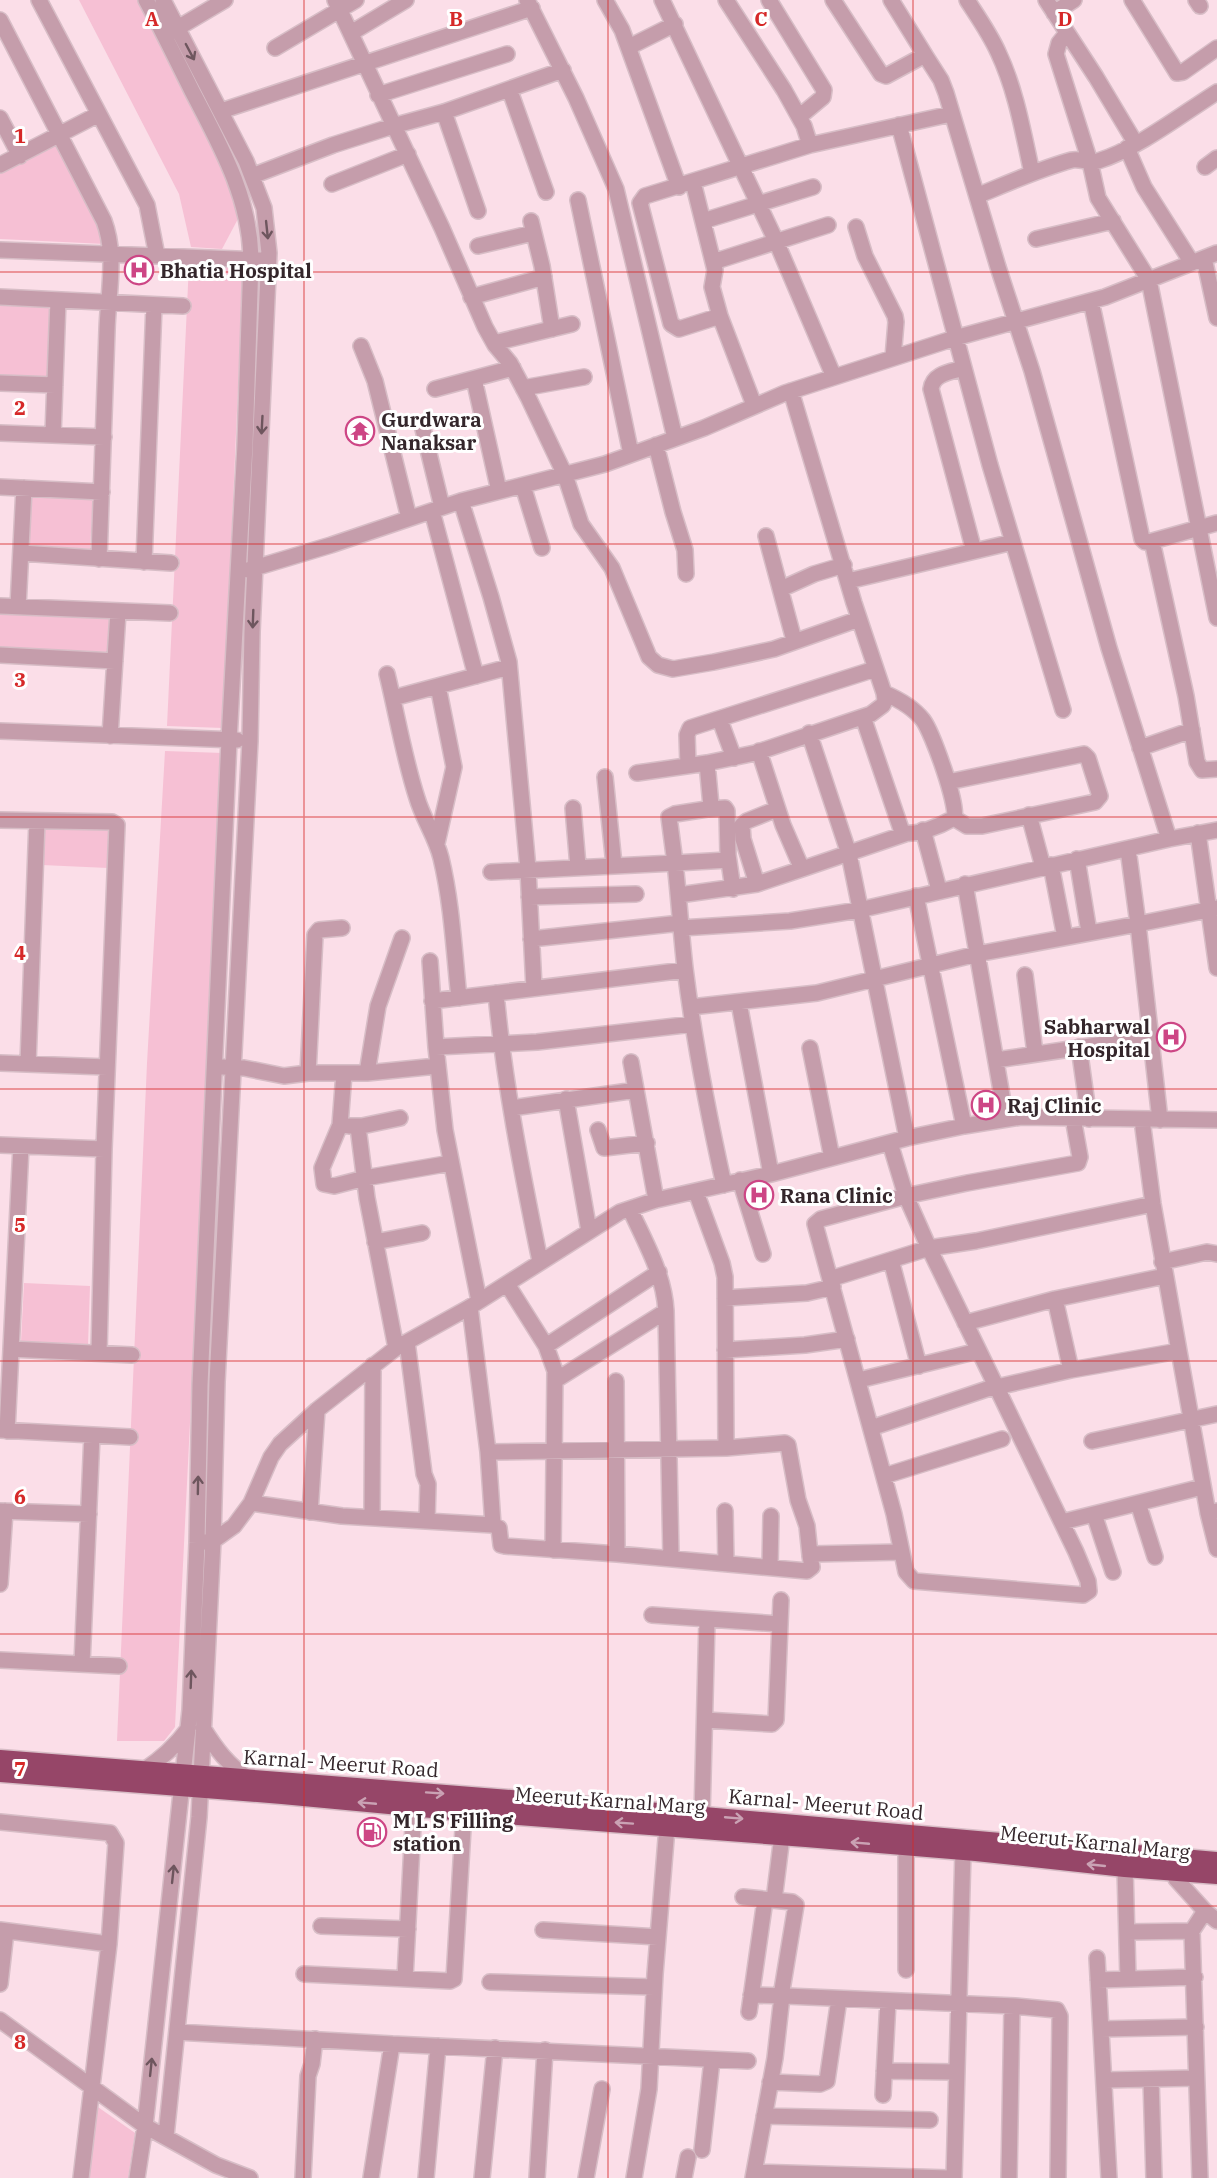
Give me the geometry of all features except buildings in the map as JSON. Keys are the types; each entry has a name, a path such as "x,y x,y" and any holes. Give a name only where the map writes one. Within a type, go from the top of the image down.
{"highway":[{"name":"Karnal- Meerut Road","path":"0,1759 142,1771 192,1781 249,1779 702,1816 1175,1865 1217,1861"},
{"name":"Meerut-Karnal Marg","path":"0,1773 192,1781 464,1812 963,1851 1125,1868 1175,1865 1217,1875"}],"street":[{"path":"39,0 147,205 157,256"},
{"path":"146,0 171,32 221,111 252,176 266,219 269,261 255,569 250,741 218,1382 213,1541 192,1781 177,2032 166,2136"},
{"path":"163,0 171,32 238,185 249,227 251,259 239,571 229,740 200,1376 196,1728 230,1766 249,1779"},
{"path":"171,32 225,0"},
{"path":"275,48 338,5 356,0"},
{"path":"351,33 406,0"},
{"path":"605,0 622,30 665,143 703,221 715,274 712,287 720,316 754,405"},
{"path":"662,0 742,166 834,377"},
{"path":"726,0 799,117 810,146"},
{"path":"769,0 824,90 823,97 799,117"},
{"path":"833,0 883,76 925,55"},
{"path":"891,0 944,85 951,114 1032,371 1101,618 1169,839"},
{"path":"967,0 997,49 1006,70 1032,173"},
{"path":"1074,0 1050,7 1131,146 1144,187 1204,258 1217,318"},
{"path":"1132,0 1177,73 1183,72 1217,48"},
{"path":"221,111 365,64 529,4 616,189 675,438"},
{"path":"338,5 378,95 408,154 471,297 494,343 513,368 523,388 565,475 582,524 612,568 649,657 658,664 673,669 714,662 760,653 859,619"},
{"path":"629,47 675,24"},
{"path":"1,27 60,135 109,235 112,255 108,303 99,559"},
{"path":"1067,33 1059,43 1056,54 1090,162 1098,198 1149,280 1217,618"},
{"path":"378,95 507,54"},
{"path":"252,176 393,126 510,91 562,70"},
{"path":"510,91 546,192"},
{"path":"977,196 1032,173 1074,160 1090,162 1101,160 1131,146 1217,92"},
{"path":"444,112 478,211"},
{"path":"0,165 99,114"},
{"path":"720,316 679,329 674,327 670,321 640,203 645,196 810,146 951,114"},
{"path":"0,118 20,156"},
{"path":"899,125 955,338 1063,710"},
{"path":"332,184 408,154"},
{"path":"703,221 813,187"},
{"path":"578,200 631,454"},
{"path":"1036,239 1113,221"},
{"path":"713,262 828,225"},
{"path":"478,246 532,227 544,277 552,328"},
{"path":"856,227 865,256 896,322 893,358"},
{"path":"0,250 269,261"},
{"path":"239,571 255,569 461,501 565,475 656,446 791,391 955,338 1091,302 1204,258"},
{"path":"471,297 544,277"},
{"path":"0,297 183,306"},
{"path":"53,435 58,300"},
{"path":"1091,302 1140,535 1145,542 1152,541 1217,523"},
{"path":"144,561 154,305"},
{"path":"494,343 572,324"},
{"path":"362,346 375,381 409,518"},
{"path":"435,389 513,368"},
{"path":"964,368 939,376 931,389 974,551"},
{"path":"523,388 584,376"},
{"path":"474,379 499,491"},
{"path":"0,383 55,385"},
{"path":"637,773 734,758 863,717 883,705 884,693 859,619 791,391"},
{"path":"423,429 437,509 476,676"},
{"path":"0,434 104,437"},
{"path":"656,446 685,550 686,574"},
{"path":"523,486 542,548"},
{"path":"0,487 102,492"},
{"path":"18,607 24,488"},
{"path":"461,501 491,597 509,667 528,868 534,988"},
{"path":"766,536 794,640"},
{"path":"1152,541 1170,618 1199,766 1206,771 1217,769"},
{"path":"848,581 1013,542"},
{"path":"21,553 171,563"},
{"path":"781,589 814,574 844,565"},
{"path":"0,606 170,613"},
{"path":"110,736 118,612"},
{"path":"0,655 115,661"},
{"path":"393,698 509,667"},
{"path":"688,765 688,731 692,727 875,669"},
{"path":"387,674 418,801 437,843 449,902 459,998"},
{"path":"437,843 454,767 438,686"},
{"path":"884,693 907,705 922,719 934,742 948,782 956,809 954,818"},
{"path":"863,717 899,828 905,834"},
{"path":"720,720 734,758"},
{"path":"1140,748 1192,730"},
{"path":"0,731 250,741"},
{"path":"810,733 849,854 907,1138"},
{"path":"759,751 777,809 802,868"},
{"path":"679,895 757,884 954,818 971,827 982,826 1098,801 1100,796 1086,755 1079,754 948,782"},
{"path":"707,763 711,803 709,809"},
{"path":"605,777 614,865"},
{"path":"573,808 578,866"},
{"path":"724,1185 706,1102 693,1024 669,817 709,809 725,808 728,811 728,860 733,889"},
{"path":"757,884 745,845 742,825 777,809"},
{"path":"1029,815 1047,866 1065,937"},
{"path":"0,820 112,822 117,825 104,1149 99,1353"},
{"path":"28,1064 37,820"},
{"path":"923,830 939,890"},
{"path":"531,939 681,926 790,921 859,910 965,884 1217,830"},
{"path":"1198,833 1213,908 1217,968"},
{"path":"1128,849 1160,1120"},
{"path":"1077,859 1089,932"},
{"path":"491,872 528,868 728,860"},
{"path":"965,884 1006,1119"},
{"path":"530,897 636,894"},
{"path":"916,896 964,1126"},
{"path":"691,1007 818,993 977,954 1213,908"},
{"path":"308,1073 315,935 319,930 342,928"},
{"path":"367,1073 378,1006 402,938"},
{"path":"430,961 437,1066 475,1304 493,1525"},
{"path":"432,1001 685,970"},
{"path":"1025,975 1035,1053"},
{"path":"496,993 501,1045 526,1194 540,1261"},
{"path":"739,1002 771,1174"},
{"path":"436,1047 501,1045 693,1024"},
{"path":"996,1060 1151,1037"},
{"path":"890,1143 906,1196 929,1248 1062,1522 1088,1581 1089,1591 1083,1595 914,1581 906,1572 859,1380 816,1229 817,1221 906,1196 1078,1163 1081,1118 1079,1047"},
{"path":"810,1048 832,1158"},
{"path":"631,1062 656,1200"},
{"path":"0,1063 107,1067"},
{"path":"215,1066 233,1067 278,1076 308,1073 367,1073 437,1066"},
{"path":"344,1073 340,1125 322,1168 322,1180 328,1186 451,1163"},
{"path":"512,1108 636,1090"},
{"path":"566,1099 590,1231"},
{"path":"340,1125 358,1127 400,1118"},
{"path":"197,1543 213,1541 234,1526 251,1503 271,1457 280,1444 317,1410 373,1365 401,1345 475,1304 540,1261 630,1209 656,1200 771,1174 907,1138 1006,1119 1217,1120"},
{"path":"1142,1120 1163,1269 1202,1487 1212,1512 1217,1549"},
{"path":"358,1127 375,1242 401,1345 424,1474 428,1484 427,1521"},
{"path":"598,1130 604,1149 646,1143"},
{"path":"0,1145 104,1149"},
{"path":"21,1146 11,1349 4,1431 130,1437"},
{"path":"740,1180 763,1254"},
{"path":"696,1192 722,1263 725,1298 726,1448"},
{"path":"725,1298 807,1293 891,1260 929,1248 976,1241 1153,1204"},
{"path":"630,1209 659,1272 665,1298 671,1558"},
{"path":"375,1242 422,1233"},
{"path":"965,1323 1163,1269 1207,1252 1217,1254"},
{"path":"891,1260 918,1366"},
{"path":"546,1346 659,1272"},
{"path":"507,1284 546,1346 556,1380 554,1550"},
{"path":"1055,1299 1071,1370"},
{"path":"556,1380 666,1311"},
{"path":"725,1350 805,1345 847,1339"},
{"path":"11,1349 132,1355"},
{"path":"859,1380 978,1351"},
{"path":"871,1428 993,1385 996,1387 1071,1370 1179,1351"},
{"path":"372,1517 373,1365"},
{"path":"616,1381 617,1554"},
{"path":"310,1512 317,1410"},
{"path":"1092,1441 1217,1414"},
{"path":"82,1664 92,1435"},
{"path":"884,1476 1002,1439"},
{"path":"251,1503 310,1512 493,1525 499,1528 502,1546 810,1570 812,1567 807,1526 798,1500 788,1445 785,1443 726,1448 488,1452"},
{"path":"1062,1522 1202,1487"},
{"path":"1138,1503 1155,1557"},
{"path":"0,1584 2,1511 89,1514"},
{"path":"725,1511 726,1563"},
{"path":"1094,1515 1113,1572"},
{"path":"770,1566 771,1516"},
{"path":"810,1555 902,1552"},
{"path":"705,1720 772,1724 776,1720 781,1600"},
{"path":"652,1615 780,1624"},
{"path":"702,1816 707,1620"},
{"path":"0,1660 119,1666"},
{"path":"142,1771 163,1758 196,1728"},
{"path":"137,2178 192,1781"},
{"path":"405,1978 414,1807"},
{"path":"304,1974 450,1981 456,1975 464,1812"},
{"path":"0,1822 112,1835 116,1846 109,1944 81,2178"},
{"path":"634,2178 646,2114 667,1827"},
{"path":"748,2012 782,1836"},
{"path":"906,1847 906,1970"},
{"path":"954,2178 963,1851"},
{"path":"1127,1932 1192,1931 1211,1916 1182,1887 1175,1865"},
{"path":"1125,1868 1128,1979"},
{"path":"743,1897 792,1902 796,1905 782,1990 784,1996 754,2175 948,2178"},
{"path":"321,1926 408,1929"},
{"path":"543,1930 658,1937"},
{"path":"0,1984 3,1931 109,1944"},
{"path":"1192,1931 1200,2178"},
{"path":"1096,1958 1109,2178"},
{"path":"1098,1980 1194,1977"},
{"path":"490,1982 654,1987"},
{"path":"751,1995 1012,2006 1052,2009 1059,2012 1058,2178"},
{"path":"770,2082 820,2084 827,2081 838,1999"},
{"path":"883,2095 888,2001"},
{"path":"1009,2178 1012,2006"},
{"path":"0,2020 145,2126 216,2165 249,2178"},
{"path":"1101,2029 1196,2027"},
{"path":"177,2032 748,2061"},
{"path":"303,2178 309,2076 315,2039"},
{"path":"371,2178 392,2044"},
{"path":"426,2178 438,2046"},
{"path":"482,2178 495,2048"},
{"path":"537,2178 545,2050"},
{"path":"702,2150 712,2060"},
{"path":"884,2071 956,2072"},
{"path":"1105,2080 1196,2078"},
{"path":"1152,2079 1154,2178"},
{"path":"586,2178 602,2089"},
{"path":"764,2116 930,2120"},
{"path":"684,2178 688,2157"}],"shaded area":[{"path":"79,0 140,0 221,163 240,215 222,249 191,247 179,194"},
{"path":"54,143 91,206 105,244 0,239 0,171"},
{"path":"189,264 232,268 243,274 223,728 167,726"},
{"path":"0,303 51,306 48,377 0,375"},
{"path":"29,494 93,497 90,549 26,545"},
{"path":"0,612 111,616 110,652 0,649"},
{"path":"165,751 223,753 175,1727 164,1741 117,1741 147,1063"},
{"path":"44,827 110,830 108,868 42,865"},
{"path":"24,1283 90,1286 88,1345 21,1342"},
{"path":"95,2105 135,2133 128,2178 86,2178"}],"place":[{"name":"Bhatia Hospital","path":"139,270"},
{"name":"Gurdwara Nanaksar","path":"360,431"},
{"name":"Sabharwal Hospital","path":"1171,1037"},
{"name":"Raj Clinic","path":"986,1105"},
{"name":"Rana Clinic","path":"759,1195"},
{"name":"M L S Filling station","path":"372,1832"}]}
